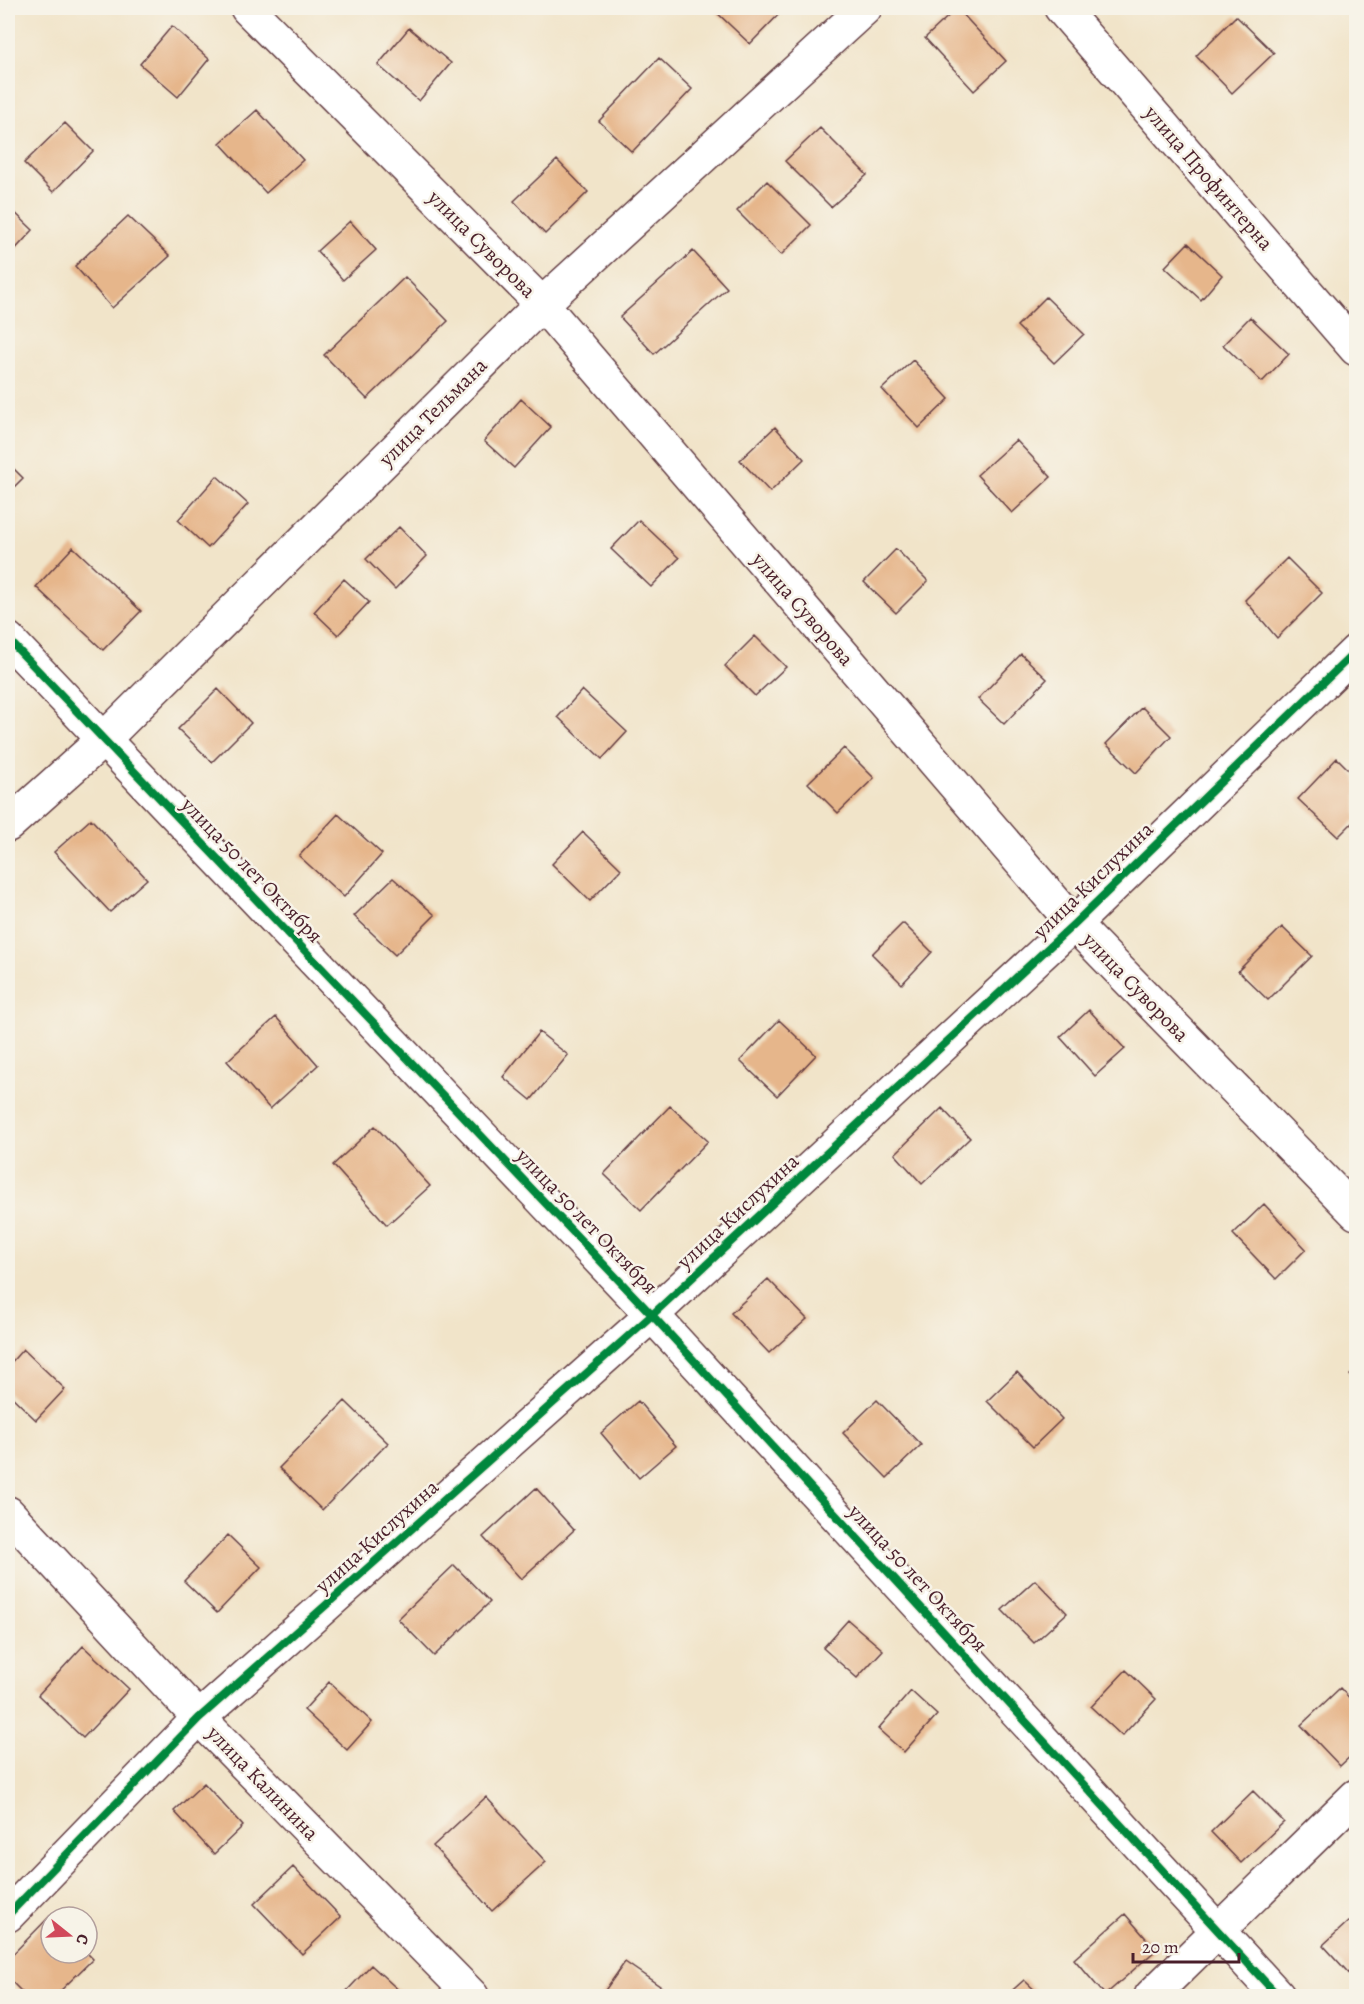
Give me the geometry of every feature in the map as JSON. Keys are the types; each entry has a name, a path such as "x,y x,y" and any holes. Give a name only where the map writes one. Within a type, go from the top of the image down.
{"street":[{"name":"улица Суворова","path":"247,8 542,304 1074,924 1356,1213"},
{"name":"улица Тельмана","path":"8,825 103,740 542,304 865,8"},
{"name":"улица Профинтерна","path":"1061,8 1356,349"},
{"name":"улица 50 лет Октября","path":"8,639 652,1315 1278,1996"},
{"name":"улица Кислухина","path":"8,1915 199,1718 652,1315 1074,924 1356,651"},
{"name":"улица Калинина","path":"8,1513 199,1718 472,1996"},
{"path":"1151,1996 1356,1796"}],"building":[{"path":"712,8 785,8 750,44"},
{"path":"957,8 1006,61 974,91 925,38"},
{"path":"1236,16 1274,53 1232,93 1196,56"},
{"path":"172,26 209,59 178,97 140,64"},
{"path":"409,28 451,63 419,101 378,65"},
{"path":"659,58 692,89 632,152 599,121"},
{"path":"257,110 303,160 266,193 220,143"},
{"path":"65,123 93,151 53,192 24,163"},
{"path":"820,128 867,175 831,207 785,161"},
{"path":"557,160 588,192 545,234 514,201"},
{"path":"767,181 811,225 781,255 737,211"},
{"path":"8,206 33,230 8,257"},
{"path":"128,216 170,256 112,308 75,266"},
{"path":"350,221 376,250 343,280 317,251"},
{"path":"1188,243 1222,275 1201,300 1165,267"},
{"path":"693,251 727,288 654,354 620,317"},
{"path":"405,277 448,321 367,399 324,355"},
{"path":"1046,297 1084,334 1054,363 1017,326"},
{"path":"1250,317 1289,354 1262,382 1223,345"},
{"path":"913,360 949,399 919,428 882,389"},
{"path":"521,399 551,427 514,468 484,441"},
{"path":"775,427 804,459 770,492 740,460"},
{"path":"1016,440 1051,477 1012,513 977,475"},
{"path":"8,463 23,478 8,493"},
{"path":"217,476 248,504 208,548 178,520"},
{"path":"639,520 679,558 651,587 611,549"},
{"path":"399,527 427,556 395,589 366,559"},
{"path":"73,547 141,611 103,650 36,587"},
{"path":"896,549 928,581 896,613 864,582"},
{"path":"1287,558 1322,593 1277,638 1245,600"},
{"path":"344,579 369,602 338,635 314,612"},
{"path":"755,636 786,667 755,696 725,666"},
{"path":"1021,654 1047,679 1004,724 978,699"},
{"path":"218,689 251,723 212,762 178,729"},
{"path":"582,690 627,732 602,759 558,717"},
{"path":"1142,707 1171,736 1136,773 1106,744"},
{"path":"844,748 874,778 838,813 808,783"},
{"path":"1337,758 1356,777 1356,819 1338,837 1298,799"},
{"path":"338,814 382,854 344,897 299,856"},
{"path":"91,819 147,879 110,912 54,852"},
{"path":"583,832 621,869 590,901 552,864"},
{"path":"393,878 435,915 395,955 354,916"},
{"path":"903,923 932,952 902,984 872,954"},
{"path":"1282,927 1312,956 1268,1000 1238,971"},
{"path":"1089,1010 1125,1049 1095,1076 1060,1037"},
{"path":"276,1017 318,1065 270,1109 227,1061"},
{"path":"779,1020 816,1055 777,1096 740,1061"},
{"path":"539,1032 568,1055 531,1100 503,1077"},
{"path":"670,1106 708,1141 641,1210 604,1174"},
{"path":"942,1108 970,1138 922,1184 895,1154"},
{"path":"375,1126 430,1186 387,1225 333,1165"},
{"path":"1264,1204 1306,1249 1276,1279 1233,1234"},
{"path":"768,1279 807,1319 769,1353 731,1313"},
{"path":"23,1349 65,1389 36,1420 8,1393 8,1366"},
{"path":"1356,1370 1356,1382 1350,1375"},
{"path":"1017,1372 1062,1419 1033,1447 987,1401"},
{"path":"877,1400 921,1445 887,1478 843,1433"},
{"path":"345,1401 388,1443 322,1510 279,1468"},
{"path":"638,1401 676,1446 639,1478 601,1433"},
{"path":"536,1488 574,1530 521,1579 483,1537"},
{"path":"228,1535 261,1567 217,1613 184,1581"},
{"path":"454,1565 490,1602 434,1656 398,1619"},
{"path":"1035,1580 1067,1613 1034,1643 1002,1610"},
{"path":"848,1620 883,1650 857,1678 823,1648"},
{"path":"83,1646 129,1689 83,1738 38,1695"},
{"path":"1126,1670 1156,1699 1122,1736 1091,1707"},
{"path":"329,1682 372,1722 347,1750 304,1710"},
{"path":"1340,1688 1356,1705 1356,1751 1340,1766 1301,1725"},
{"path":"911,1691 937,1715 904,1752 878,1729"},
{"path":"204,1783 243,1826 214,1854 174,1811"},
{"path":"1253,1791 1284,1822 1241,1863 1211,1832"},
{"path":"486,1797 546,1862 492,1911 433,1846"},
{"path":"293,1867 341,1917 302,1954 254,1904"},
{"path":"1125,1914 1156,1950 1105,1995 1074,1959"},
{"path":"1349,1921 1356,1929 1356,1981 1323,1945"},
{"path":"39,1927 39,1965 87,1965 55,1996 26,1996 8,1978 8,1959"},
{"path":"625,1962 667,1991 663,1996 601,1996"},
{"path":"371,1965 405,1996 342,1996"},
{"path":"1024,1980 1041,1996 1006,1996"}],"cycle path":[{"path":"8,639 652,1315 1278,1996"},
{"path":"8,1915 199,1718 652,1315 1074,924 1356,651"}]}
